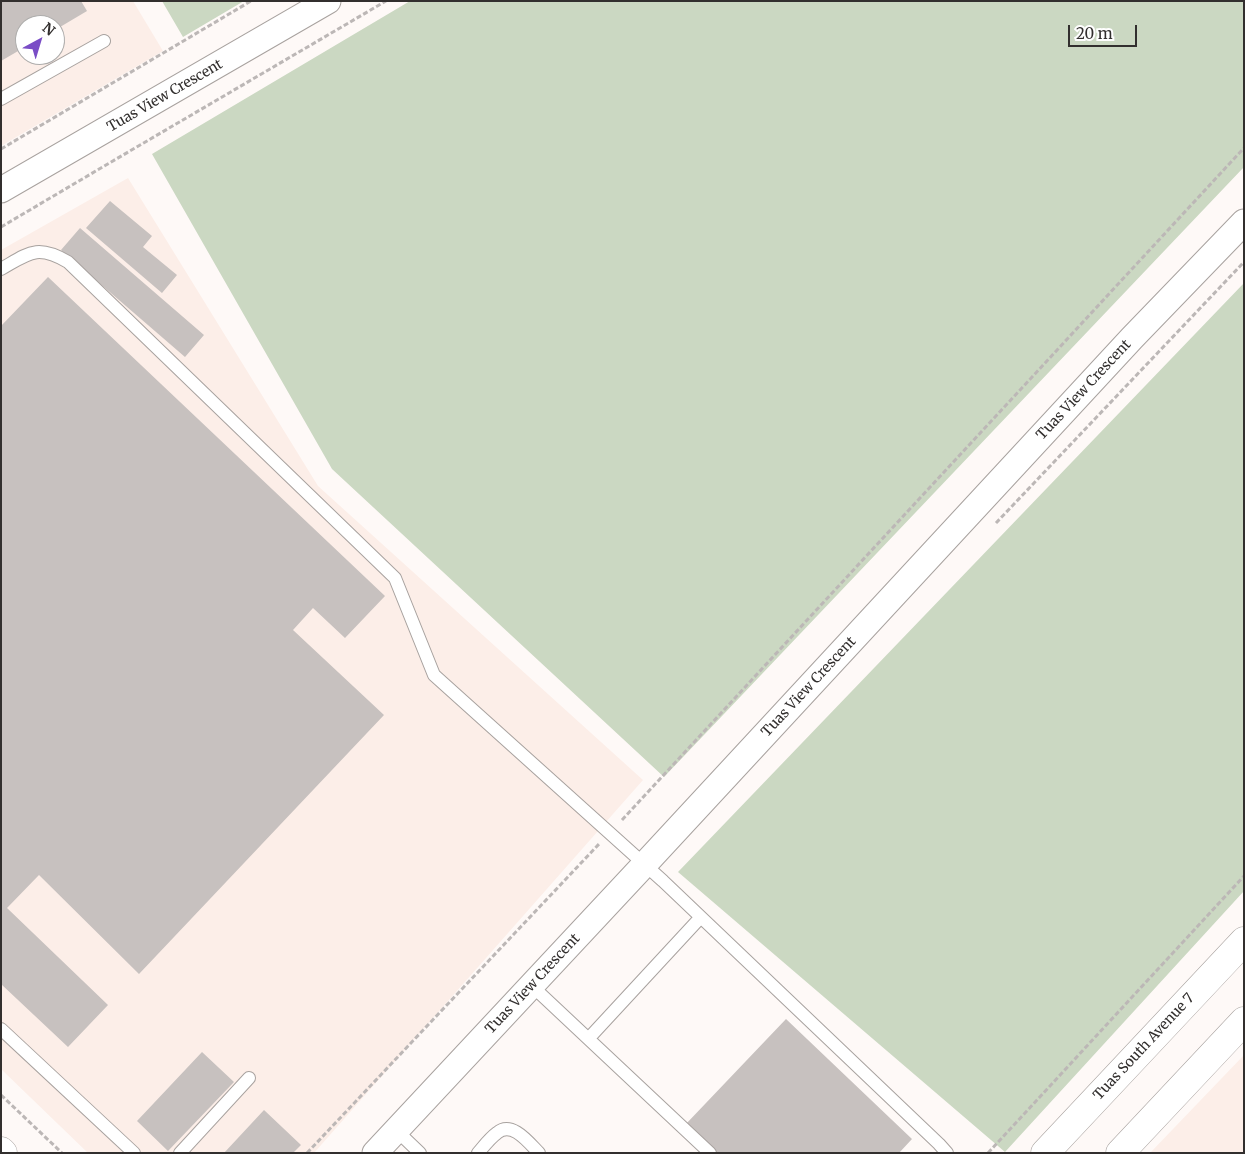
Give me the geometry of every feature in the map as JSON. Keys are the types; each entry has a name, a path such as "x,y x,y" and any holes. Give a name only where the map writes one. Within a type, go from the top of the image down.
{"street":[{"name":"Tuas View Crescent","path":"1,190 328,1"},
{"name":"Tuas View Crescent","path":"374,1153 644,865 1132,338 1244,222"},
{"name":"Tuas South Avenue 7","path":"1045,1153 1244,941"},
{"path":"1120,1153 1244,1021"}],"lane":[{"path":"1,99 104,41"},
{"path":"1,269 27,254 41,252 55,254 68,262 395,578 434,675 644,865 939,1144 946,1153"},
{"path":"589,1038 700,918"},
{"path":"531,985 710,1153"},
{"path":"1,1029 134,1153"},
{"path":"180,1153 250,1078"},
{"path":"478,1153 499,1131 509,1129 519,1134 539,1153"},
{"path":"396,1130 420,1153"}],"path":[{"path":"1,149 251,1"},
{"path":"1,228 106,164 386,1"},
{"path":"307,1153 609,833 1244,148"},
{"path":"988,1153 1244,876"},
{"path":"1,1095 62,1153"}],"shaded area":[{"path":"1,1 133,1 163,51 1,146"},
{"path":"128,178 318,486 643,780 314,1153 88,1153 1,1069 1,250"},
{"path":"1244,1055 1244,1153 1150,1153"}],"green space":[{"path":"162,1 244,1 183,37"},
{"path":"410,1 1244,1 1244,167 664,777 332,469 152,154"},
{"path":"1244,283 1244,891 1005,1152 678,872"}],"building":[{"path":"1,1 81,1 87,11 65,24 65,15 15,15 15,53 1,61"},
{"path":"110,201 152,236 143,247 177,275 162,293 86,228"},
{"path":"80,228 204,335 185,357 61,250"},
{"path":"48,277 385,596 345,638 313,608 293,630 384,715 139,974 39,875 7,908 108,1005 68,1047 1,984 1,326"},
{"path":"786,1019 912,1139 899,1153 714,1153 685,1125"},
{"path":"202,1052 234,1082 168,1151 137,1121"},
{"path":"264,1110 301,1145 293,1153 224,1153"}]}
